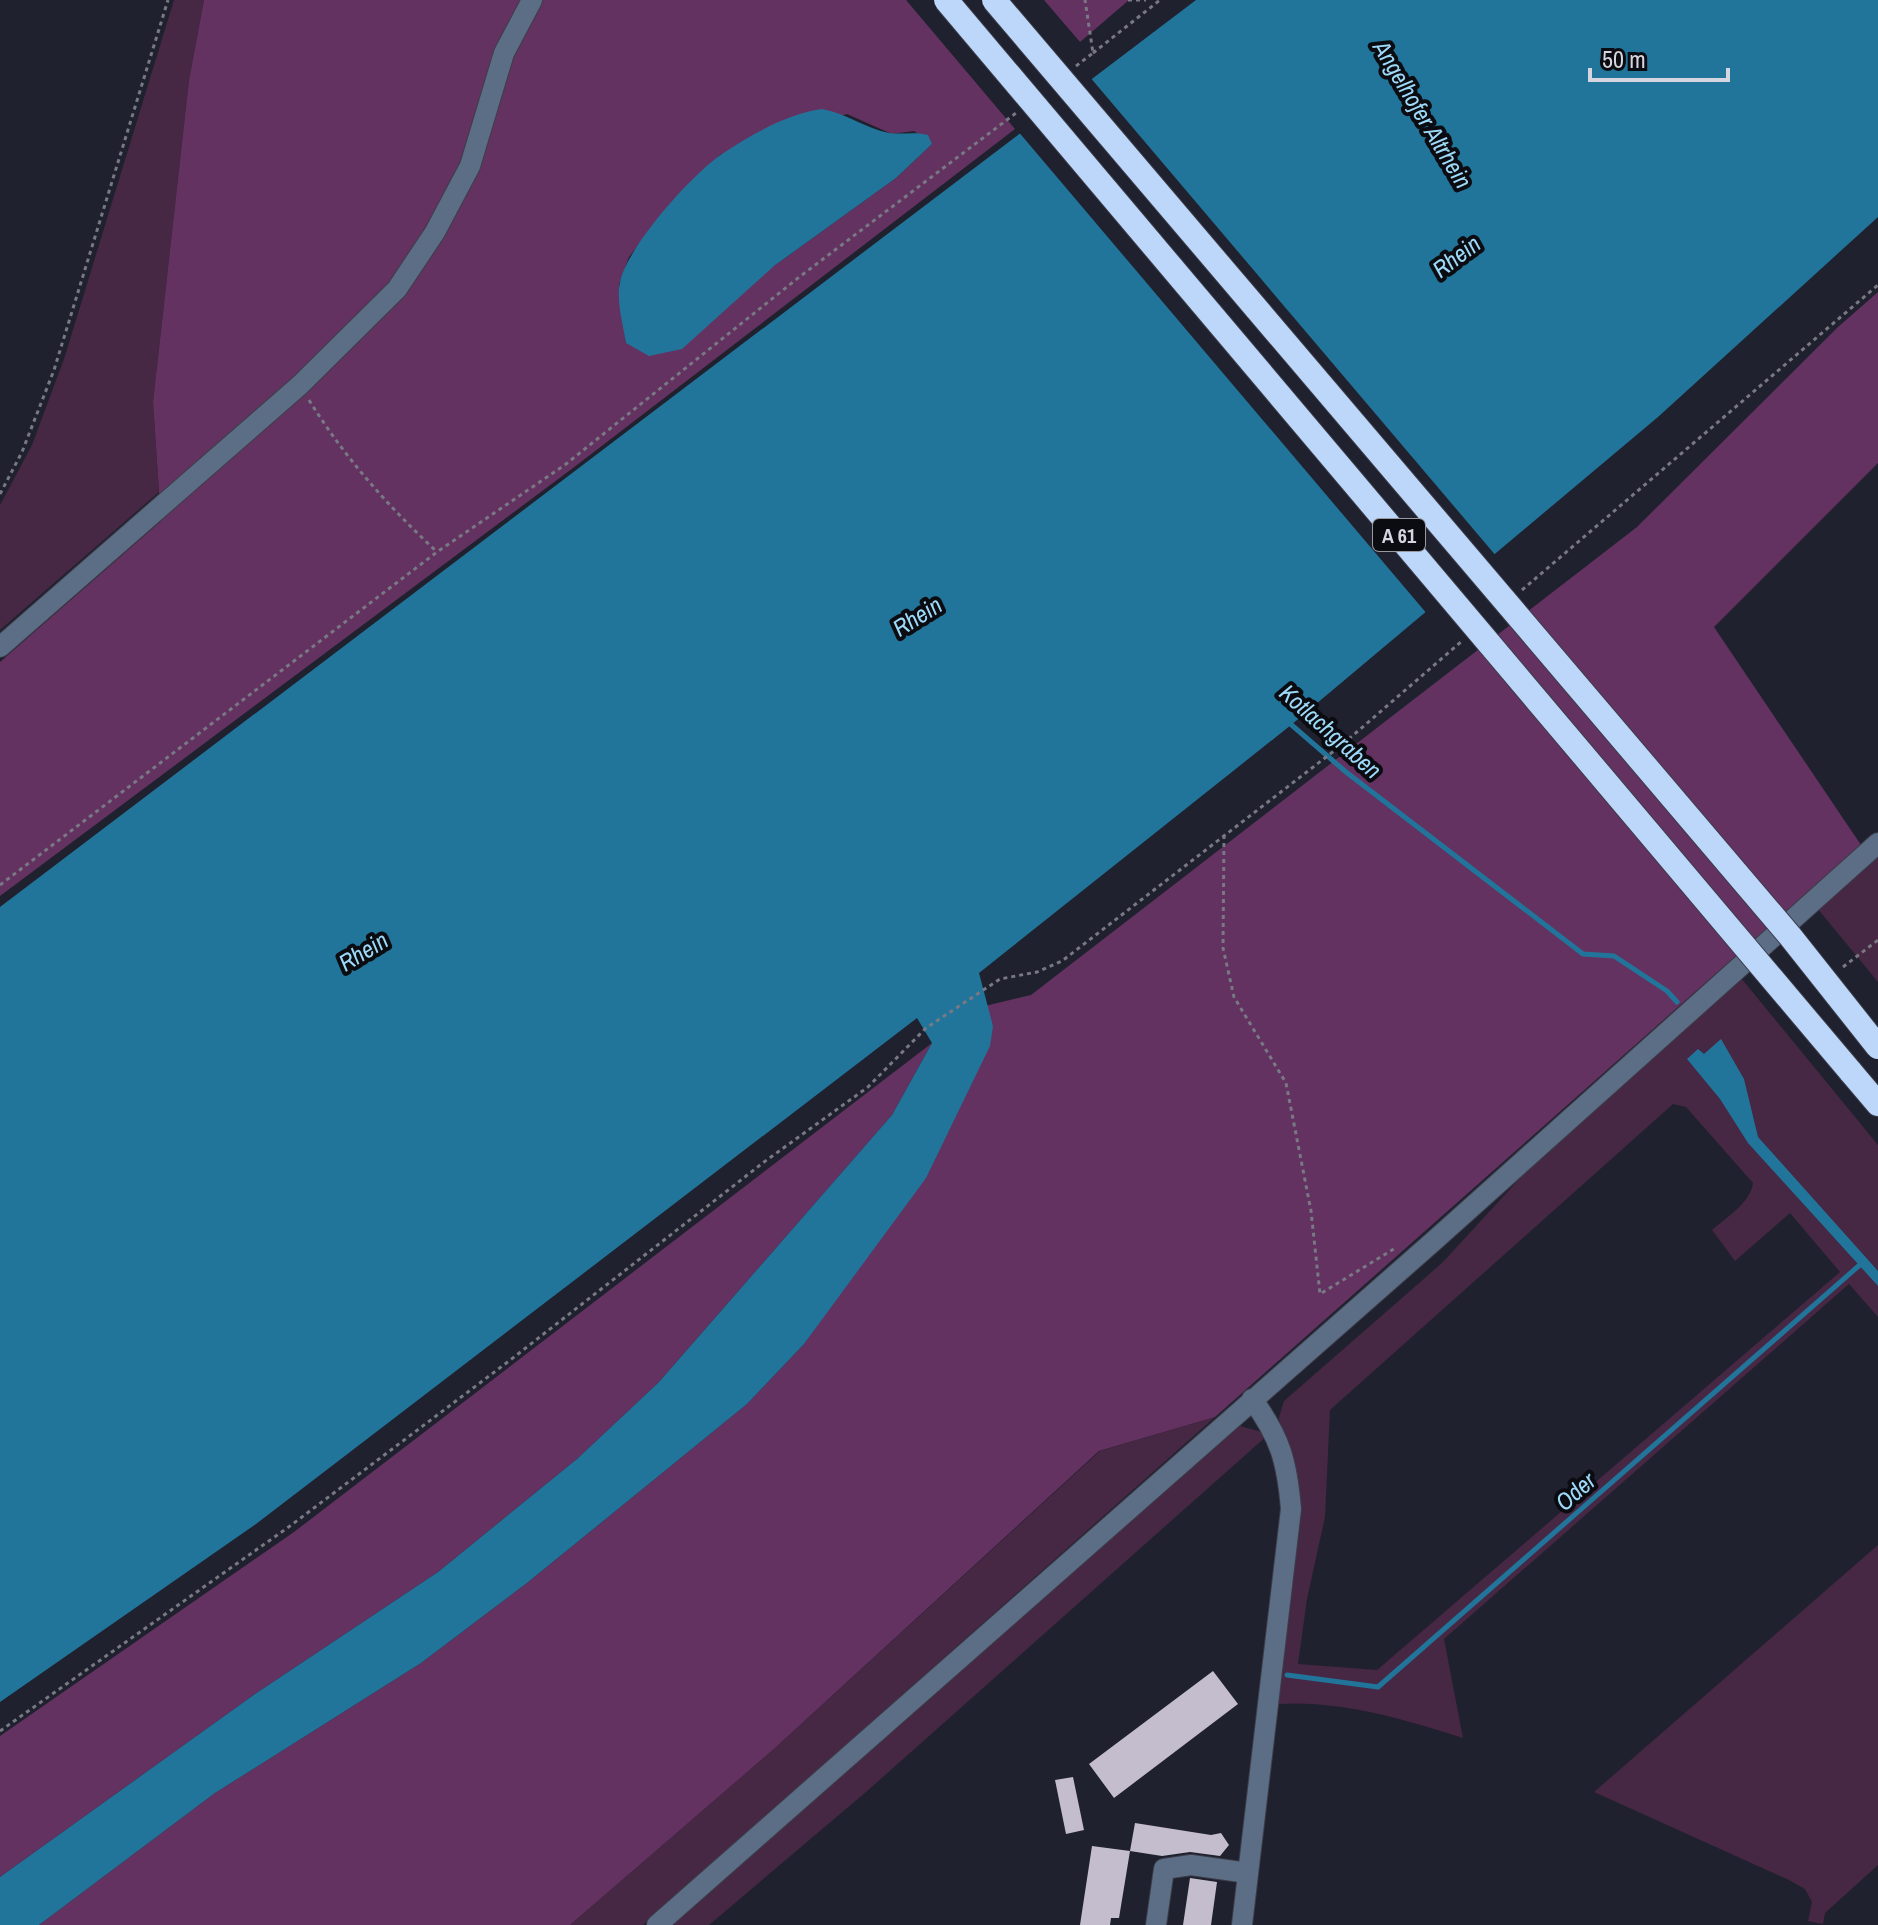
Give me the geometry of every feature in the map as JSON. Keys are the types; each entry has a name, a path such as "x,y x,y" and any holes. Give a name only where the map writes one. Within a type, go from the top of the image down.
{"highway":[{"name":"A 61","path":"946,0 1878,1104"},
{"name":"A 61","path":"994,0 1790,936 1878,1047"}],"street":[{"path":"0,647 300,385 397,289 435,232 470,166 504,53 532,0"},
{"path":"657,1925 1436,1239 1878,843"},
{"path":"1242,1925 1291,1509 1285,1457 1273,1427 1252,1399"},
{"path":"1156,1925 1164,1869 1191,1865 1248,1873"}],"path":[{"path":"0,494 22,452 54,370 168,0"},
{"path":"1085,0 1093,53"},
{"path":"1128,0 1146,0"},
{"path":"1069,71 1160,0"},
{"path":"0,885 437,552 566,464 1022,108"},
{"path":"1520,592 1878,285"},
{"path":"300,385 341,451 385,503 437,552"},
{"path":"0,1731 290,1526 764,1162 868,1087 926,1028 1000,979 1037,972 1062,961 1343,744 1462,641"},
{"path":"1224,835 1223,948 1234,997 1286,1083 1311,1211 1320,1294 1390,1248 1436,1239"}],"shaded area":[{"path":"174,0 204,0 189,80 153,402 159,492 0,630 0,505 32,445 64,359"},
{"path":"204,0 906,0 1015,129 573,468 0,896 0,662 161,521 153,402 189,80","holes":["847,114 892,134 914,131 932,144 896,178 774,266 626,343 619,284 629,257 671,203 720,155"]},
{"path":"1044,0 1129,0 1080,42"},
{"path":"1878,292 1878,463 1714,627 1861,845 1215,1417 1099,1451 775,1748 570,1925 39,1925 215,1793 421,1663 527,1583 747,1404 804,1344 843,1289 993,1026 985,1006 1031,995 1637,527 1838,327"},
{"path":"1878,854 1878,982 1817,908"},
{"path":"1741,978 1878,1145 1878,1317 1849,1284 1444,1639 1463,1738 1348,1708 1277,1704 1293,1556 1279,1417 1284,1401 1442,1263 1535,1162","holes":["1673,1104 1686,1107 1753,1183 1743,1203 1712,1230 1735,1261 1790,1213 1840,1272 1377,1670 1298,1664 1307,1599 1325,1517 1330,1410"]},
{"path":"932,1043 892,1115 659,1382 577,1459 438,1572 255,1694 0,1877 0,1736 294,1532"},
{"path":"1215,1417 643,1925 570,1925 775,1748 1100,1451"},
{"path":"1240,1426 1269,1434 866,1792 709,1925 668,1925"},
{"path":"1878,1545 1878,1865 1825,1913 1823,1924 1808,1921 1812,1902 1805,1889 1594,1792"}],"water":[{"path":"1196,0 1878,0 1878,217 1658,417 1291,725 979,973 993,1026 990,1046 926,1178 804,1344 747,1404 527,1583 421,1663 215,1793 39,1925 0,1925 0,1877 255,1694 438,1572 577,1459 659,1382 892,1115 932,1043 917,1018 256,1524 0,1702 0,907"},
{"path":"822,109 881,131 928,135 932,144 896,178 774,266 682,349 649,356 626,343 619,305 620,282 635,250 662,212 709,164 733,147 783,120"},
{"path":"1721,1039 1744,1079 1758,1137 1878,1271 1878,1286 1748,1143 1720,1099 1687,1059 1698,1049 1704,1054"}],"pier":[{"path":"1089,76 1497,557 1428,615 1017,130"}],"building":[{"path":"1213,1671 1238,1704 1114,1798 1089,1764"},
{"path":"1073,1777 1084,1830 1066,1834 1055,1780"},
{"path":"1135,1823 1211,1835 1221,1833 1229,1845 1220,1856 1190,1852 1162,1856 1130,1851"},
{"path":"1092,1846 1130,1851 1119,1918 1111,1918 1110,1925 1080,1925"},
{"path":"1190,1878 1217,1882 1211,1925 1183,1925"}],"waterway":[{"name":"Kotlachgraben","path":"1287,721 1346,772 1583,954 1614,956 1667,991 1677,1002"},
{"name":"Oder","path":"1287,1675 1378,1687 1862,1263"}],"water label":[{"name":"Angelhofer Altrhein","path":"1423,114"},
{"name":"Rhein","path":"1456,256"},
{"name":"Rhein","path":"917,616"},
{"name":"Rhein","path":"363,951"}]}
